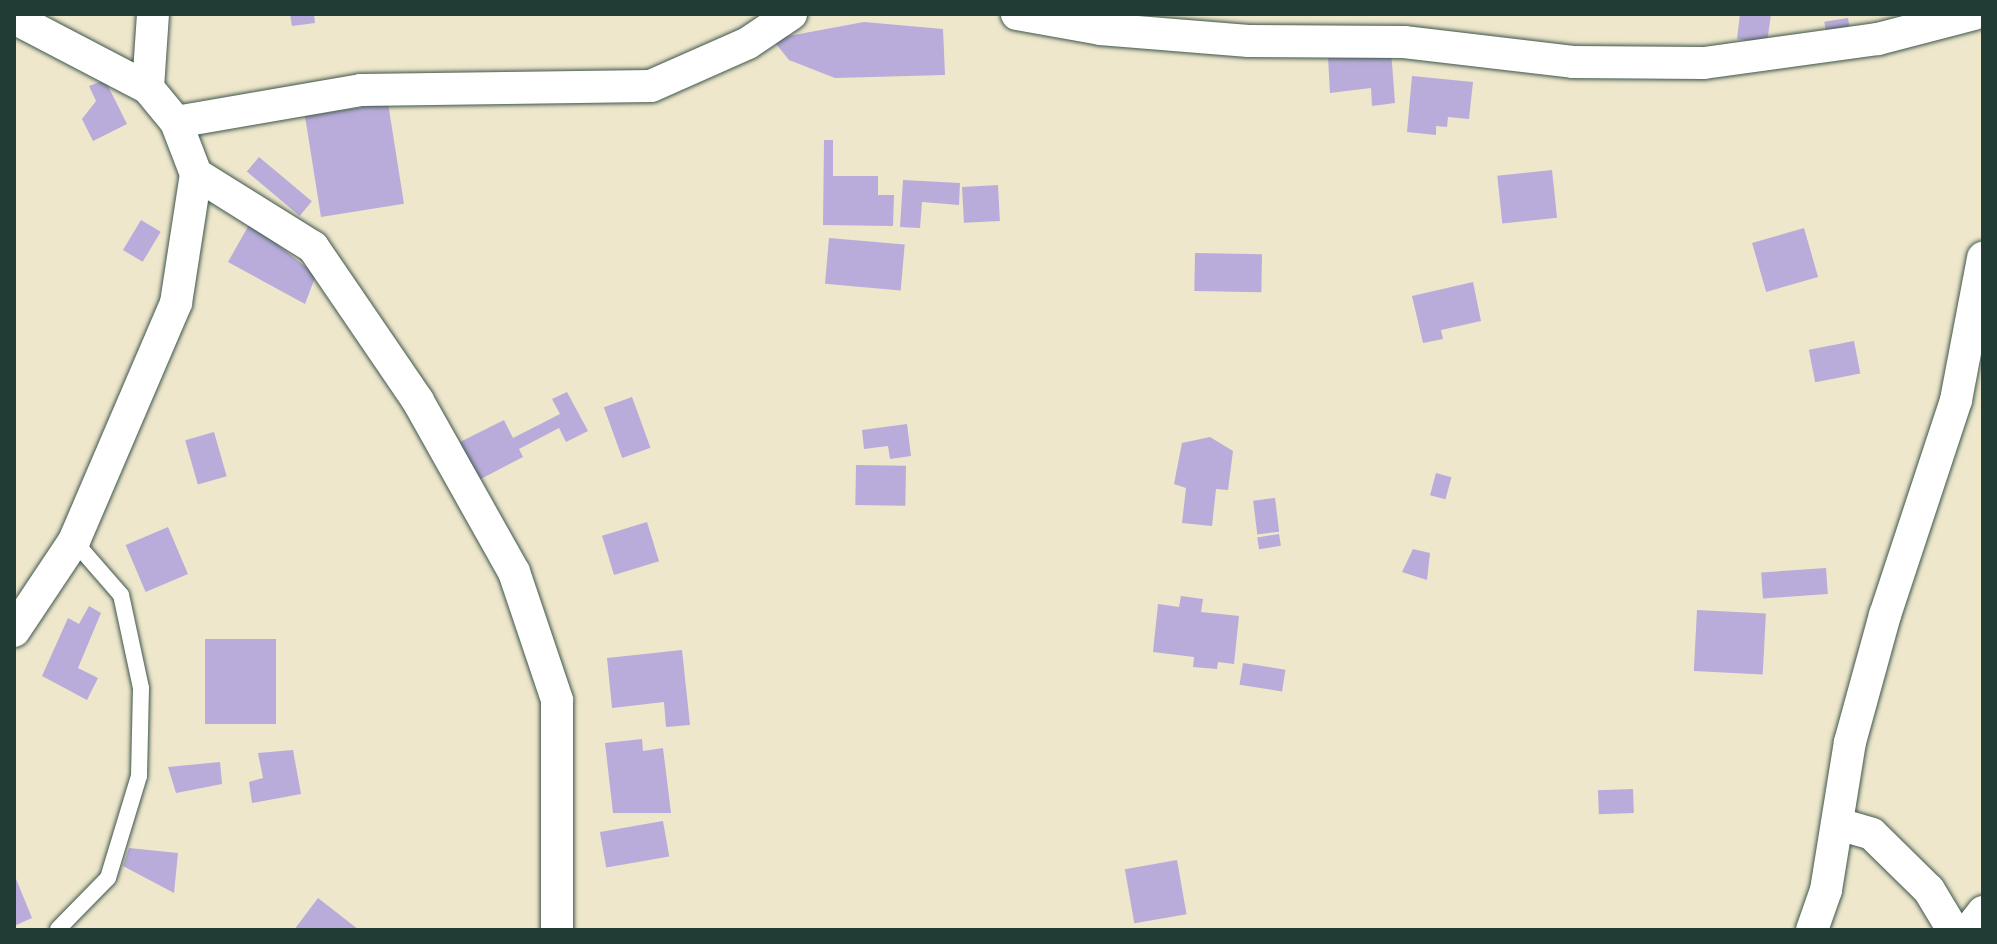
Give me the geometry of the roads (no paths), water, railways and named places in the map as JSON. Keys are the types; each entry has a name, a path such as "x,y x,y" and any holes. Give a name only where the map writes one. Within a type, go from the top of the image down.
{"street":[{"path":"148,88 153,14"},
{"path":"176,122 361,90 651,86 748,43 791,14"},
{"path":"1017,14 1100,29 1249,41 1404,42 1573,62 1704,63 1878,39 1974,14"},
{"path":"14,18 148,88 176,122 196,174 176,303 74,541 14,631"},
{"path":"196,174 313,247 418,401 514,572 557,700 557,930"},
{"path":"1812,930 1838,824 1850,742 1885,615 1969,400 1983,258"},
{"path":"1838,824 1872,834 1929,890 1953,930"},
{"path":"1969,930 1983,912"}],"lane":[{"path":"58,929 108,878 139,776 141,688 121,595 74,541"}]}
